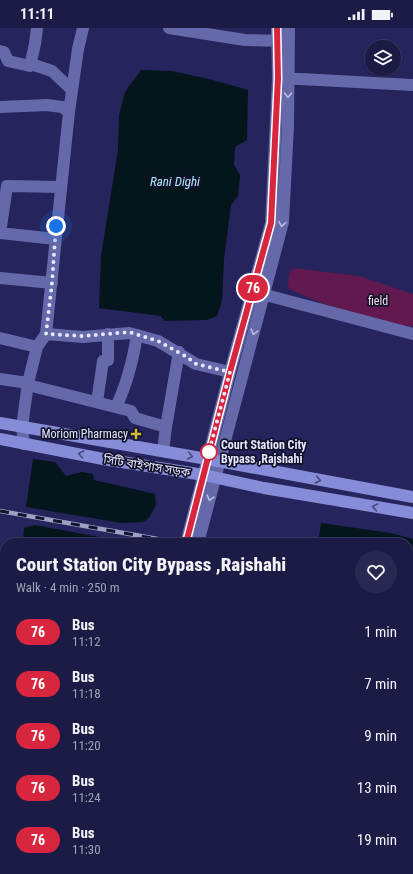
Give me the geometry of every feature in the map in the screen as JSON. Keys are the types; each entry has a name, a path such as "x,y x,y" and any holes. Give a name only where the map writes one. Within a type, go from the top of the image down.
{"main road":[{"path":"0,423 220,461 413,498"},
{"name":"সিটি বাইপাস সড়ক","path":"0,439 204,475 264,488 413,513"}],"street":[{"path":"31,64 37,28"},
{"path":"24,444 22,427 28,384 37,347 46,334 60,187 69,112 78,50 83,28"},
{"path":"169,28 245,40 290,42"},
{"path":"199,538 242,375 265,295 283,222 283,78 277,41 277,28"},
{"path":"187,538 230,372 271,223 283,78 290,42 290,28"},
{"path":"0,51 4,52 8,61 30,66 31,64 52,71 72,90"},
{"path":"283,78 413,85"},
{"path":"0,107 47,105 62,107 69,112"},
{"path":"55,239 0,233 7,186 60,187"},
{"path":"0,278 52,283"},
{"path":"252,291 413,334"},
{"path":"46,334 83,336 129,332 158,341 179,352 196,364 230,372"},
{"path":"97,402 103,361 108,360 108,334"},
{"path":"116,407 123,393 133,360 137,334"},
{"path":"0,338 37,347"},
{"path":"163,451 179,352"},
{"path":"0,379 28,384 131,411 135,418 166,428"}],"green space":[{"name":"field","path":"293,268 359,276 413,294 413,326 411,327 364,316 332,307 302,295 288,288 289,274"}],"water":[{"name":"Rani Dighi","path":"141,70 172,71 213,80 248,90 247,140 235,147 234,165 240,175 238,196 231,205 224,259 222,301 217,316 207,320 164,321 161,316 99,308 101,256 118,150 119,115 125,92"},
{"path":"33,459 55,462 66,476 82,472 93,474 94,480 155,494 156,505 149,518 143,522 122,523 26,507"},
{"path":"321,523 391,533 409,538 319,538"},
{"path":"35,525 105,538 23,538 24,528"}],"railway":[{"path":"0,511 152,538"}],"bus line":[{"name":"76","path":"187,538 230,372 271,223 278,78 277,28"}],"place":[{"name":"Moriom Pharmacy","path":"136,434"},
{"name":"Court Station City Bypass ,Rajshahi","path":"209,452"}],"route":[{"path":"56,226 52,283 46,334 83,336 129,332 158,341 187,357 196,364 230,372 209,452"}]}
